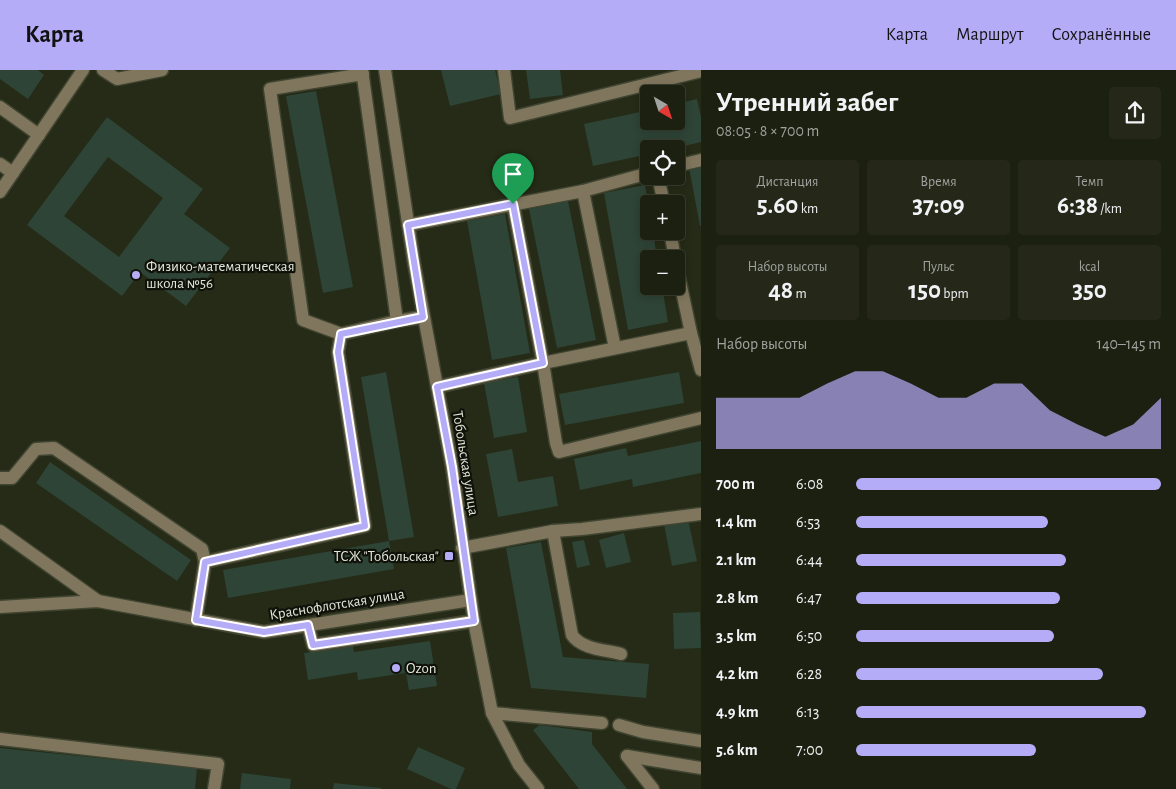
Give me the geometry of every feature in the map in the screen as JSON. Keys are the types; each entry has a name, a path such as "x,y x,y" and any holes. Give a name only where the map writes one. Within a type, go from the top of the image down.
{"street":[{"path":"0,192 83,70"},
{"path":"103,70 117,79 162,70"},
{"name":"Тобольская улица","path":"385,70 423,317 452,467 470,600 492,713 519,765 538,789"},
{"path":"504,70 510,118 701,71"},
{"path":"397,321 362,72 270,89 304,320 341,334 423,317"},
{"path":"0,107 39,135"},
{"path":"685,164 701,160"},
{"path":"0,164 13,173"},
{"path":"408,225 583,191 640,175"},
{"path":"583,191 615,348"},
{"path":"513,204 559,452 701,418"},
{"path":"683,295 701,370"},
{"path":"437,387 691,333"},
{"path":"205,562 365,526 338,352 341,334"},
{"path":"0,478 12,478 36,449 54,448 202,549 205,562 196,620"},
{"path":"462,548 553,531 701,514"},
{"path":"0,531 98,601"},
{"path":"553,531 572,635 576,641 583,645 621,654"},
{"name":"Краснофлотская улица","path":"0,607 98,601 264,632 470,600"},
{"path":"308,625 313,645 474,621"},
{"path":"492,713 602,723"},
{"path":"619,725 643,732 701,741"},
{"path":"0,739 218,764 214,789"},
{"path":"653,789 627,756 701,768"}],"building":[{"path":"0,70 38,70 44,75 28,99 0,79"},
{"path":"441,70 495,70 501,94 450,106"},
{"path":"526,70 560,70 563,95 530,99"},
{"path":"316,91 353,287 323,293 286,96"},
{"path":"697,99 701,117 701,142 685,146 685,140 640,140 640,156 593,166 584,124 640,112 640,130 685,130 685,102"},
{"path":"107,117 203,189 184,214 230,248 186,306 140,272 122,296 27,225","holes":["108,157 163,198 119,257 64,216"]},
{"path":"701,166 701,226 700,226 689,168"},
{"path":"645,185 647,195 640,195 640,240 654,240 656,250 640,250 640,295 664,295 668,322 628,330 604,193"},
{"path":"568,201 596,340 557,348 529,209"},
{"path":"505,214 530,353 492,360 467,221"},
{"path":"386,372 414,537 389,541 361,377"},
{"path":"679,372 684,403 565,425 559,394"},
{"path":"518,377 527,432 494,438 484,383"},
{"path":"701,441 701,473 633,487 632,479 580,490 574,459 626,448 628,456"},
{"path":"512,449 518,482 553,476 558,506 498,517 486,454"},
{"path":"50,462 191,560 177,581 36,483"},
{"path":"688,519 697,561 672,566 664,524"},
{"path":"624,533 631,562 606,568 599,540"},
{"path":"584,540 590,565 577,568 572,542"},
{"path":"389,541 394,569 228,598 223,570"},
{"path":"541,542 563,657 649,664 646,698 531,688 506,548"},
{"path":"700,612 701,648 674,649 673,613"},
{"path":"430,641 437,686 409,690 406,673 358,680 357,672 308,680 304,653 353,646 354,652"},
{"path":"540,725 592,732 592,744 627,789 579,789 533,730"},
{"path":"418,747 465,768 456,789 451,789 407,769"},
{"path":"0,748 197,768 195,789 0,789"},
{"path":"242,773 291,779 290,789 240,789"},
{"path":"334,783 381,788 381,789 333,789"}],"place":[{"name":"Физико-математическая школа №56","path":"136,275"},
{"name":"ТСЖ \"Тобольская\"","path":"449,556"},
{"name":"Ozon","path":"396,668"}],"route":[{"path":"513,204 543,363 437,387 452,467 462,548 474,621 313,645 308,625 264,632 196,620 205,562 365,526 338,352 341,334 423,317 408,225 513,204"}]}
